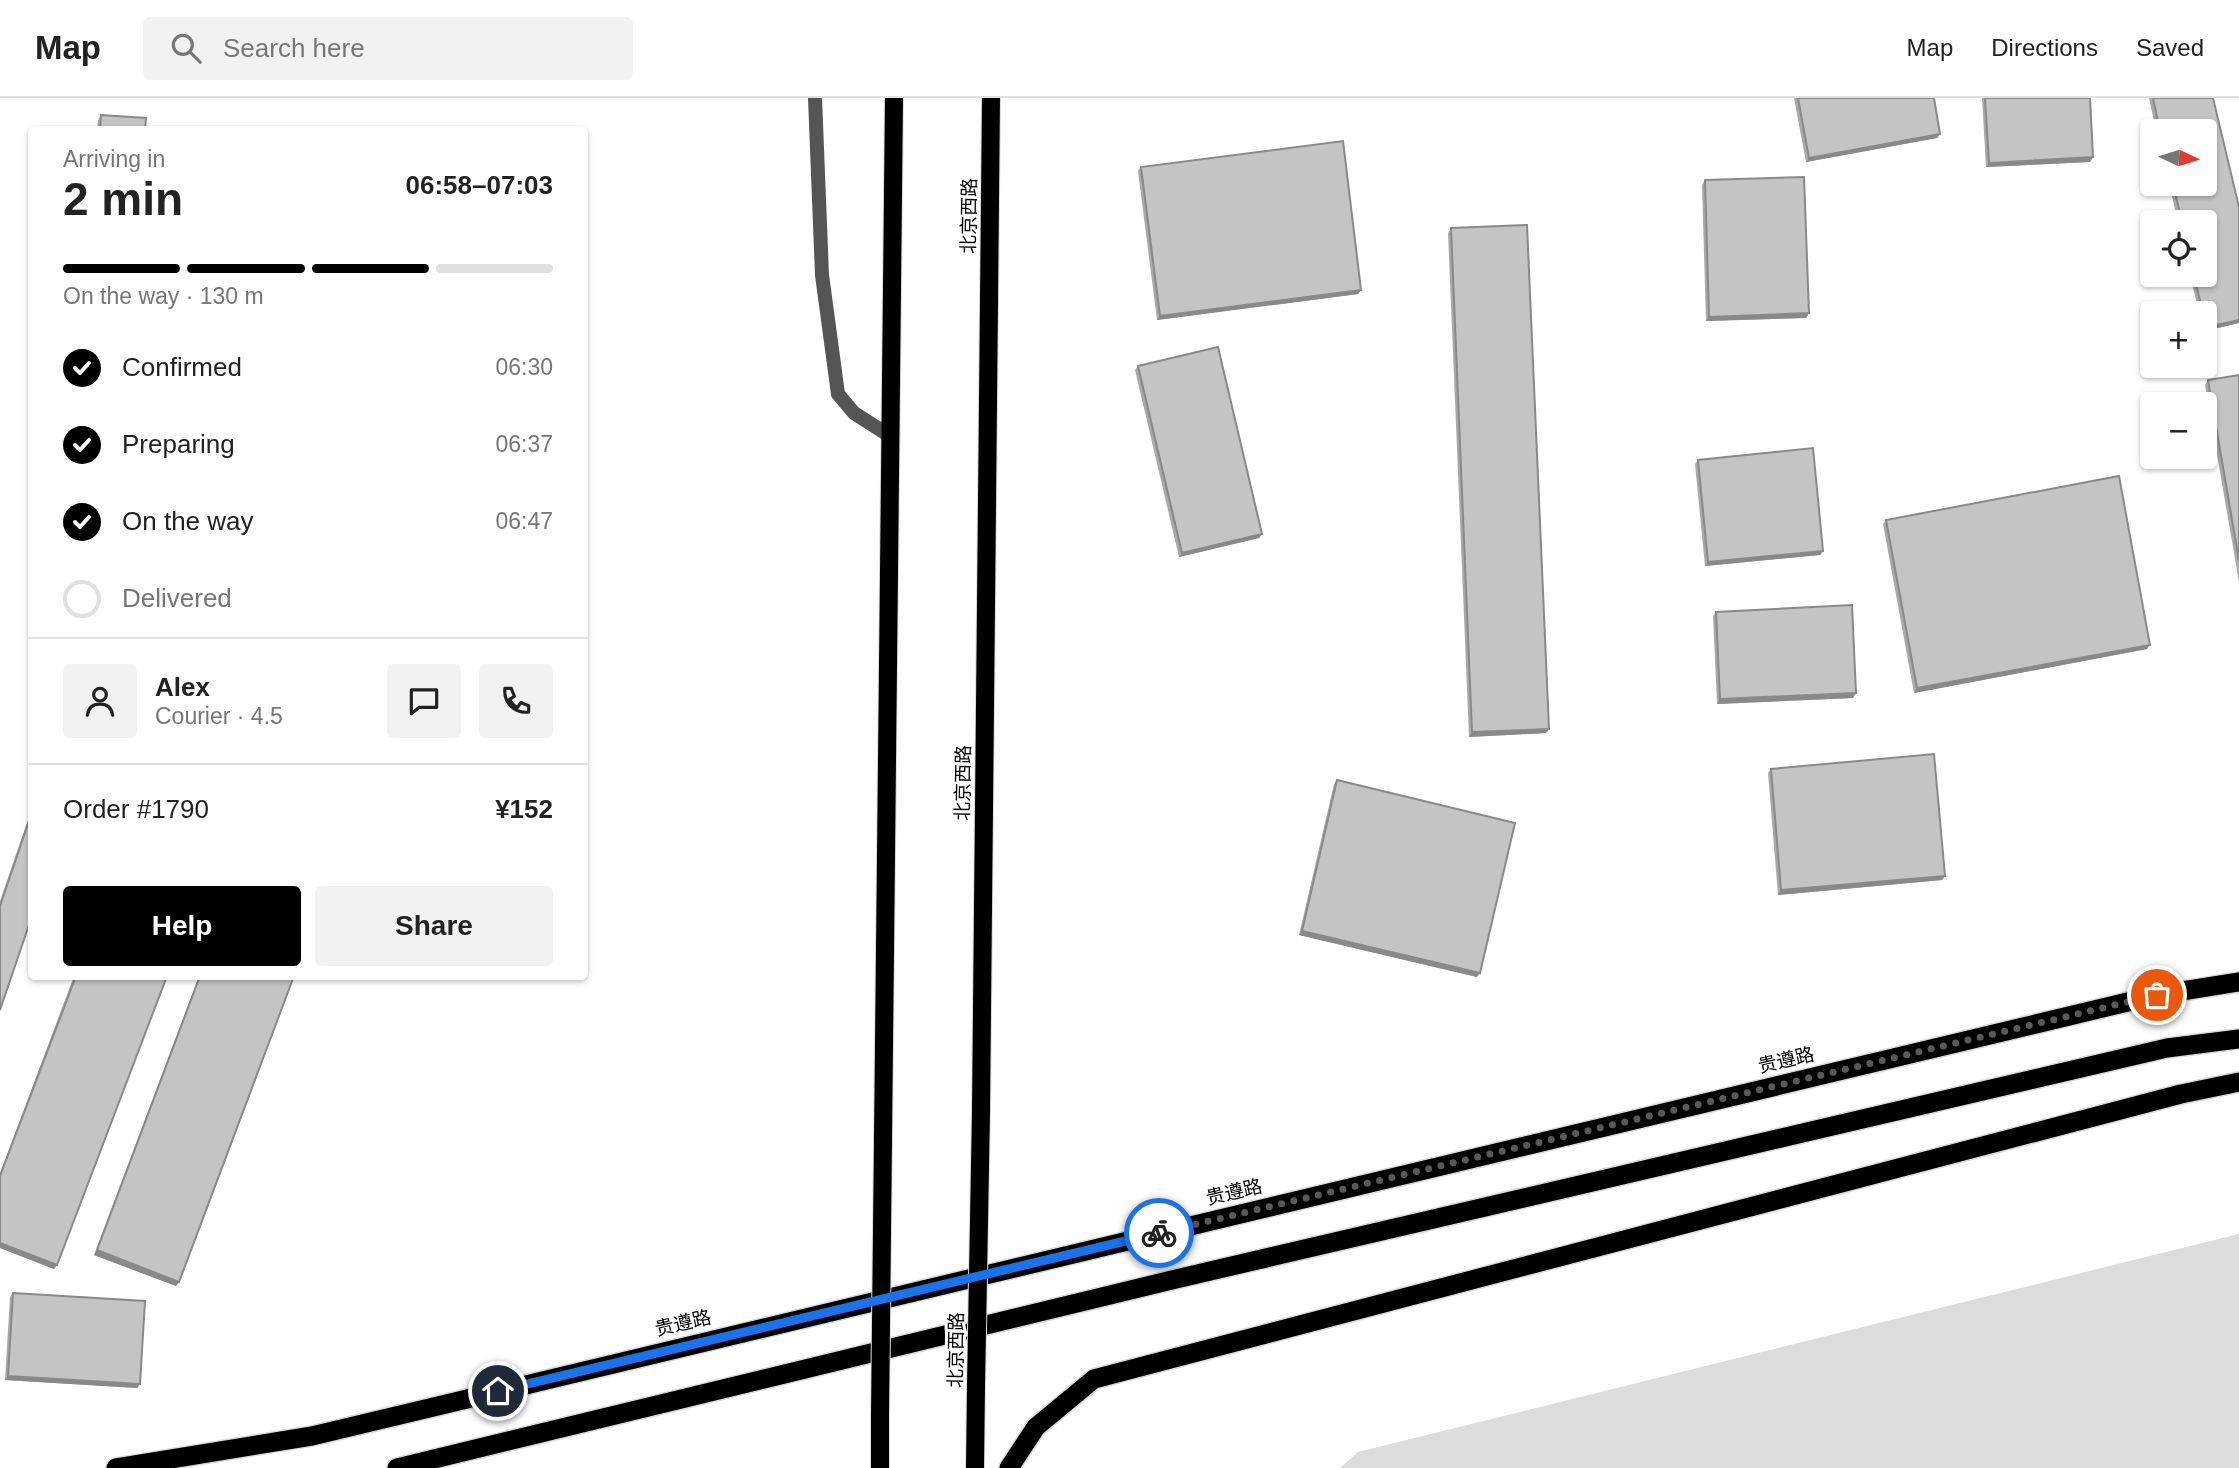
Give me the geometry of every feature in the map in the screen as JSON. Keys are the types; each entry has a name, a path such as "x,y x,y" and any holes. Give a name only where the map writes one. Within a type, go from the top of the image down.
{"highway":[{"name":"贵遵路","path":"116,1468 312,1436 2157,995 2239,982"},
{"path":"397,1468 1163,1283 2072,1070 2167,1048 2239,1039"},
{"path":"1009,1468 1036,1427 1094,1379 2181,1094 2239,1082"}],"main road":[{"path":"880,1468 894,98"},
{"name":"北京西路","path":"975,1468 991,98"}],"street":[{"path":"815,98 822,275 838,394 855,413 890,436"}],"shaded area":[{"path":"2239,1234 2239,1468 1340,1468 1358,1452"}],"building":[{"path":"1798,98 1934,98 1940,134 1809,158"},
{"path":"1985,98 2090,98 2093,157 1989,163"},
{"path":"2153,98 2213,98 2239,207 2239,320 2217,325 2217,301 2200,301 2197,287 2217,287 2217,210 2179,210 2176,196 2217,196 2217,119 2157,119"},
{"path":"101,115 146,118 145,126 100,126"},
{"path":"1343,141 1361,290 1160,316 1141,167"},
{"path":"1804,177 1809,313 1709,317 1705,180"},
{"path":"1527,225 1549,729 1472,732 1451,228"},
{"path":"1218,347 1262,534 1182,553 1138,366"},
{"path":"2239,375 2239,560 2217,432 2217,392 2210,392 2208,380"},
{"path":"1813,448 1823,551 1708,562 1698,460"},
{"path":"2119,476 2150,645 1917,688 1886,520"},
{"path":"1852,605 1856,693 1720,699 1716,612"},
{"path":"1934,754 1945,876 1781,890 1771,769"},
{"path":"1337,780 1515,823 1480,973 1302,931"},
{"path":"28,824 28,928 0,1010 0,906"},
{"path":"74,980 165,980 57,1265 0,1243 0,1176"},
{"path":"198,980 292,980 179,1282 97,1250"},
{"path":"13,1293 145,1301 140,1384 8,1376"}],"way so far":[{"path":"1159,1233 2157,995"}],"route":[{"path":"498,1391 1159,1233"}]}
